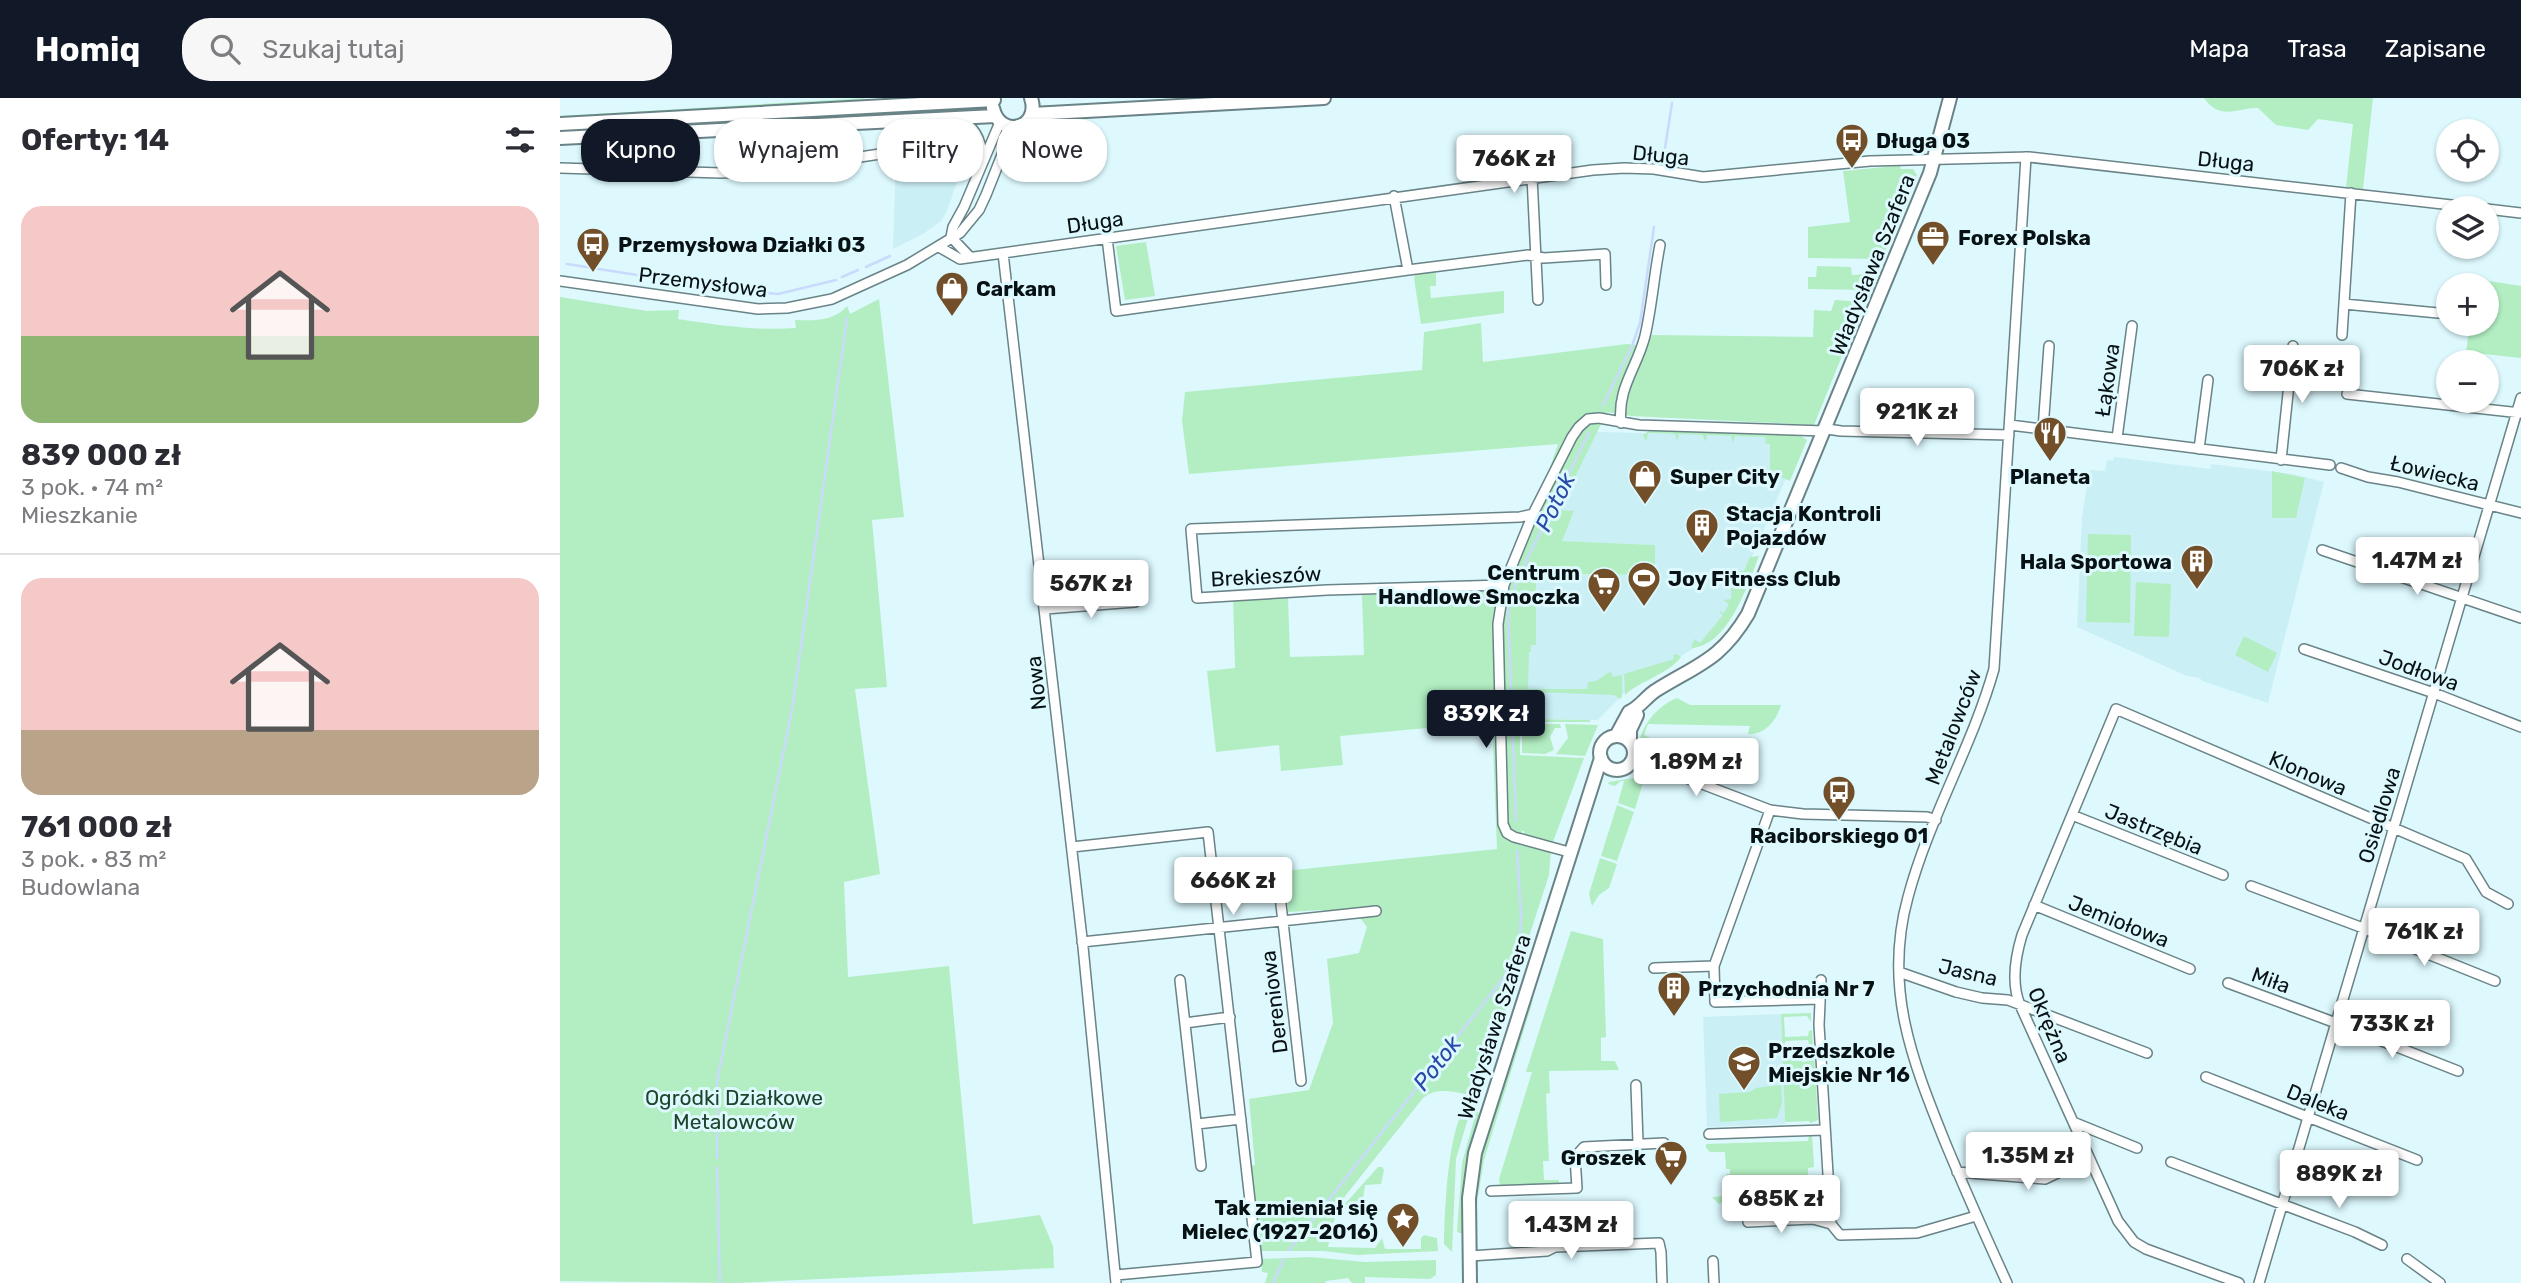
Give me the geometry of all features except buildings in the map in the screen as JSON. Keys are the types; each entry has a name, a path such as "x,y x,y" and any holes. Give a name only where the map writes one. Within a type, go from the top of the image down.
{"street":[{"path":"1028,119 1032,114 1031,98 1040,98"},
{"path":"1032,114 1324,98"},
{"name":"Władysława Szafera","path":"1616,736 1629,712 1656,691 1708,661 1720,651 1739,629 1758,593 1935,159 1950,98"},
{"path":"560,124 994,99 997,119 948,118 863,122"},
{"path":"948,118 954,119"},
{"name":"Przemysłowa","path":"983,158 997,119"},
{"path":"560,138 714,130"},
{"name":"Długa","path":"939,247 960,259 1532,177 1624,168 1654,169 1703,177 1847,162 2026,157 2436,203"},
{"name":"Metalowców","path":"2007,1283 1976,1216 1915,1066 1904,1025 1899,972 1901,930 1906,903 1994,669 2026,157"},
{"name":"Przemysłowa","path":"560,281 733,307 787,308 832,299 908,265 960,233 979,210 997,166"},
{"path":"560,168 714,173"},
{"path":"1532,177 1538,300"},
{"name":"Przemysłowa","path":"951,237 974,182"},
{"path":"2342,335 2351,193"},
{"path":"1394,197 1408,270"},
{"path":"2499,210 2521,213"},
{"path":"951,237 970,257"},
{"path":"1107,238 1116,311 1515,257 1605,254 1606,285"},
{"path":"1618,422 1624,387 1644,338 1660,245"},
{"name":"Nowa","path":"1003,253 1072,847 1116,1279"},
{"path":"2344,304 2436,313"},
{"name":"Łąkowa","path":"2117,438 2132,326"},
{"path":"2043,429 2049,346"},
{"path":"2281,460 2293,346"},
{"path":"2199,449 2208,380"},
{"path":"2347,394 2519,413"},
{"name":"Osiedlowa","path":"2259,1283 2489,504 2519,413 2521,398"},
{"path":"1569,852 1514,837 1507,833 1503,824 1498,624 1504,585 1533,514 1578,426 1588,419 1826,430"},
{"name":"Łąkowa","path":"1826,430 2043,429 2330,465"},
{"name":"Łowiecka","path":"2341,468 2368,477 2521,513"},
{"name":"Brekieszów","path":"1504,585 1328,590 1197,598 1191,529 1520,517 1533,514"},
{"path":"2322,550 2521,618"},
{"path":"1045,609 1135,602"},
{"name":"Jodłowa","path":"2304,649 2434,693 2521,727"},
{"path":"1630,741 1616,736 1603,743 1601,758 1612,769 1622,769 1631,763 1634,749 1630,741 1630,730 1637,715 1635,709"},
{"name":"Klonowa","path":"2116,709 2466,859 2486,892 2508,904"},
{"name":"Okrężna","path":"2116,709 2022,935 2016,960 2014,987 2118,1221 2134,1242 2239,1283"},
{"name":"Władysława Szafera","path":"1470,1283 1470,1189 1475,1153 1601,758"},
{"path":"1634,758 1770,810 1802,814 1927,817 1936,820"},
{"name":"Władysława Szafera","path":"1592,788 1612,769"},
{"path":"1770,810 1714,966 1715,1002 1819,999"},
{"name":"Jastrzębia","path":"2072,815 2223,876"},
{"path":"1072,847 1208,832 1257,1262 1116,1279"},
{"name":"Dereniowa","path":"1278,878 1301,1081"},
{"path":"2251,886 2495,981"},
{"name":"Jemiołowa","path":"2035,905 2190,969"},
{"path":"1082,942 1376,911"},
{"path":"1654,968 1714,966"},
{"name":"Jasna","path":"1899,972 1956,992 1982,998 1996,997 2020,1004 2147,1053"},
{"path":"1180,980 1201,1166"},
{"path":"1821,980 1819,999 1831,1224"},
{"name":"Miła","path":"2228,984 2458,1071"},
{"path":"1185,1023 1230,1017"},
{"name":"Daleka","path":"2206,1077 2417,1160"},
{"path":"1636,1086 1638,1143"},
{"path":"1197,1124 1241,1119"},
{"path":"2073,1122 2137,1148"},
{"path":"1709,1134 1825,1130"},
{"path":"1491,1191 1577,1188 1576,1157 1584,1147 1664,1143"},
{"path":"1958,1172 2045,1179 2089,1158"},
{"path":"2171,1162 2355,1232 2382,1245"},
{"path":"1829,1199 1747,1202 1748,1222 1814,1219 1831,1224 1840,1235 1917,1233 1976,1216"},
{"path":"1470,1256 1547,1251 1555,1247 1658,1243 1662,1283"},
{"path":"2407,1258 2440,1283"},
{"path":"1713,1261 1714,1283"}],"shaded area":[{"path":"895,182 957,182 941,221 923,234 893,249"},
{"path":"1597,432 1768,436 1802,442 1725,615 1699,645 1627,690 1598,720 1524,719 1523,691 1534,575 1655,575 1655,545 1561,541 1574,512 1559,510"},
{"path":"2114,457 2210,469 2211,464 2292,474 2324,482 2268,703 2202,681 2200,678 2187,676 2077,627 2082,518 2089,470 2105,471 2107,460 2113,461"},
{"name":"Przedszkole Miejskie Nr 16","path":"1781,1014 1785,1124 1707,1127 1703,1017"}],"green space":[{"path":"866,98 852,102 560,119 560,116"},
{"path":"2204,98 2373,98 2363,189 2346,187 2353,124 2318,119 2308,130 2276,125 2258,108 2230,112 2217,110"},
{"path":"928,109 928,114 836,119 734,119"},
{"path":"714,120 714,126 700,126 700,121"},
{"path":"581,127 581,133 560,134 560,128"},
{"path":"1900,166 1901,169 1913,169 1917,175 1901,212 1898,212 1896,217 1899,218 1882,259 1808,258 1808,227 1850,222 1843,171"},
{"path":"1146,242 1155,296 1125,300 1116,246"},
{"path":"1817,266 1851,267 1852,275 1869,274 1873,267 1879,266 1869,290 1808,289 1808,277 1816,277"},
{"path":"1436,272 1436,286 1430,286 1431,298 1504,291 1504,313 1421,324 1414,278 1416,274"},
{"path":"2499,282 2521,286 2521,358 2499,356 2499,350 2466,350 2468,336 2499,336"},
{"name":"Ogródki Działkowe Metalowców","path":"560,297 647,311 679,310 678,319 766,329 796,328 795,320 830,317 847,306 850,314 879,299 904,517 872,520 887,687 855,689 880,874 844,882 848,977 949,966 973,1224 1040,1215 1053,1246 1054,1268 736,1283 560,1281"},
{"path":"1852,298 1865,299 1814,425 1631,416 1607,412 1559,510 1574,511 1562,541 1655,545 1655,575 1545,574 1545,577 1536,577 1536,645 1531,645 1529,652 1528,689 1587,689 1588,682 1596,681 1611,671 1613,677 1622,675 1622,697 1620,699 1614,695 1537,692 1534,697 1523,697 1524,719 1590,722 1520,722 1520,755 1584,758 1553,842 1524,835 1522,831 1520,845 1551,850 1549,875 1479,1091 1475,1097 1441,1091 1423,1098 1338,1205 1328,1247 1375,1248 1382,1238 1385,1249 1421,1249 1421,1238 1424,1235 1437,1238 1438,1251 1357,1255 1323,1251 1260,1251 1250,1166 1255,1165 1249,1099 1309,1090 1333,1023 1327,959 1359,953 1367,927 1361,919 1360,909 1325,913 1324,910 1288,912 1284,871 1497,849 1492,722 1340,736 1343,765 1281,771 1279,745 1216,752 1207,671 1235,668 1233,598 1288,597 1290,657 1364,655 1362,595 1494,587 1515,558 1558,444 1189,474 1182,421 1185,392 1422,370 1424,332 1481,323 1483,362 1627,344 1648,346 1652,335 1813,337 1814,310 1831,311 1835,300 1851,301"},
{"path":"1653,428 1796,433 1807,440 1790,481 1770,472 1770,444 1766,444 1765,437 1735,436 1733,443 1731,436 1707,435 1705,442 1703,435 1679,434 1677,441 1675,434 1648,433 1645,440 1643,435"},
{"path":"2272,471 2305,478 2296,518 2272,518"},
{"path":"2088,534 2131,535 2130,623 2086,622"},
{"path":"1759,556 1742,598 1726,626 1704,645 1691,648 1694,639 1700,643 1723,615 1718,610 1724,613 1729,604 1723,600 1731,599 1731,582 1724,582 1726,572 1744,571 1750,557"},
{"path":"2136,582 2171,584 2169,637 2134,636"},
{"path":"2244,636 2277,653 2268,672 2235,655"},
{"path":"1673,655 1681,657 1669,668 1625,695 1624,674 1674,659"},
{"path":"1677,698 1690,705 1781,705 1769,726 1754,734 1748,734 1750,726 1648,724 1644,735 1652,739 1654,744 1649,743 1646,753 1666,760 1671,743 1665,740 1675,738 1682,747 1676,745 1671,761 1676,764 1667,767 1650,759 1650,756 1643,751 1639,742 1644,728 1653,716 1664,705"},
{"path":"1522,724 1560,724 1561,728 1555,728 1550,737 1554,750 1545,754 1522,753"},
{"path":"1565,724 1598,725 1585,756 1556,754 1568,738"},
{"path":"1645,776 1635,809 1618,803 1624,781 1615,786 1608,784 1609,782"},
{"path":"1617,805 1634,812 1617,861 1601,856"},
{"path":"1600,858 1617,864 1609,888 1599,895 1592,906 1589,894"},
{"path":"1571,931 1603,939 1606,1037 1601,1038 1601,1061 1615,1061 1619,1070 1549,1071 1550,1093 1546,1094 1549,1161 1543,1161 1544,1180 1559,1180 1559,1184 1500,1186 1499,1179 1532,1072 1526,1072"},
{"path":"1534,997 1484,1160 1475,1215 1478,1161 1521,1024"},
{"path":"1811,1013 1811,1022 1807,1016 1784,1017 1785,1037 1808,1036 1812,1030 1813,1046 1809,1045 1808,1040 1785,1041 1786,1054 1800,1054 1802,1062 1810,1061 1810,1055 1814,1054 1818,1120 1810,1123 1785,1122 1781,1014"},
{"path":"1781,1085 1782,1103 1777,1118 1720,1122 1719,1094 1750,1092 1756,1088"},
{"path":"1467,1104 1472,1105 1456,1159 1452,1252 1444,1244 1448,1171 1455,1132"},
{"path":"1477,1109 1479,1115 1466,1167 1462,1233 1459,1233 1462,1163"},
{"path":"1809,1135 1812,1135 1814,1167 1808,1168 1808,1176 1815,1177 1816,1196 1744,1199 1745,1217 1736,1217 1722,1207 1733,1202 1732,1199 1719,1204 1712,1197 1727,1196 1726,1174 1730,1174 1730,1169 1726,1169 1725,1152 1710,1152 1706,1144 1808,1141"},
{"path":"1378,1167 1384,1170 1381,1184 1365,1185 1362,1206 1358,1206 1358,1210 1345,1207 1344,1205"},
{"path":"1310,1257 1365,1262 1436,1260 1436,1275 1430,1279 1365,1277 1365,1283 1352,1283 1348,1278 1325,1283 1265,1283 1268,1273 1262,1272 1261,1259"}],"waterway":[{"name":"Potok","path":"1665,148 1672,103"},
{"name":"Potok","path":"1603,405 1632,346 1640,323 1654,227"},
{"path":"866,267 890,256"},
{"path":"567,264 720,288"},
{"path":"842,277 858,270"},
{"path":"728,289 778,294 836,280"},
{"path":"717,1158 717,1081 792,710 847,318"},
{"name":"Potok","path":"1516,821 1508,608 1517,580 1589,432"},
{"name":"Potok","path":"1289,1250 1502,980 1516,955 1520,936 1517,851"},
{"path":"717,1167 720,1282"},
{"name":"Potok","path":"1273,1283 1284,1259"}],"place":[{"name":"Długa 03","path":"1852,170"},
{"name":"Forex Polska","path":"1933,267"},
{"name":"Przemysłowa Działki 03","path":"593,274"},
{"name":"Carkam","path":"952,318"},
{"name":"Planeta","path":"2050,463"},
{"name":"Super City","path":"1645,506"},
{"name":"Stacja Kontroli Pojazdów","path":"1702,555"},
{"name":"Hala Sportowa","path":"2197,591"},
{"name":"Joy Fitness Club","path":"1644,608"},
{"name":"Centrum Handlowe Smoczka","path":"1604,614"},
{"name":"Raciborskiego 01","path":"1839,822"},
{"name":"Przychodnia Nr 7","path":"1674,1018"},
{"name":"Przedszkole Miejskie Nr 16","path":"1744,1092"},
{"name":"Groszek","path":"1671,1187"},
{"name":"Tak zmieniał się Mielec (1927-2016)","path":"1403,1249"}]}
